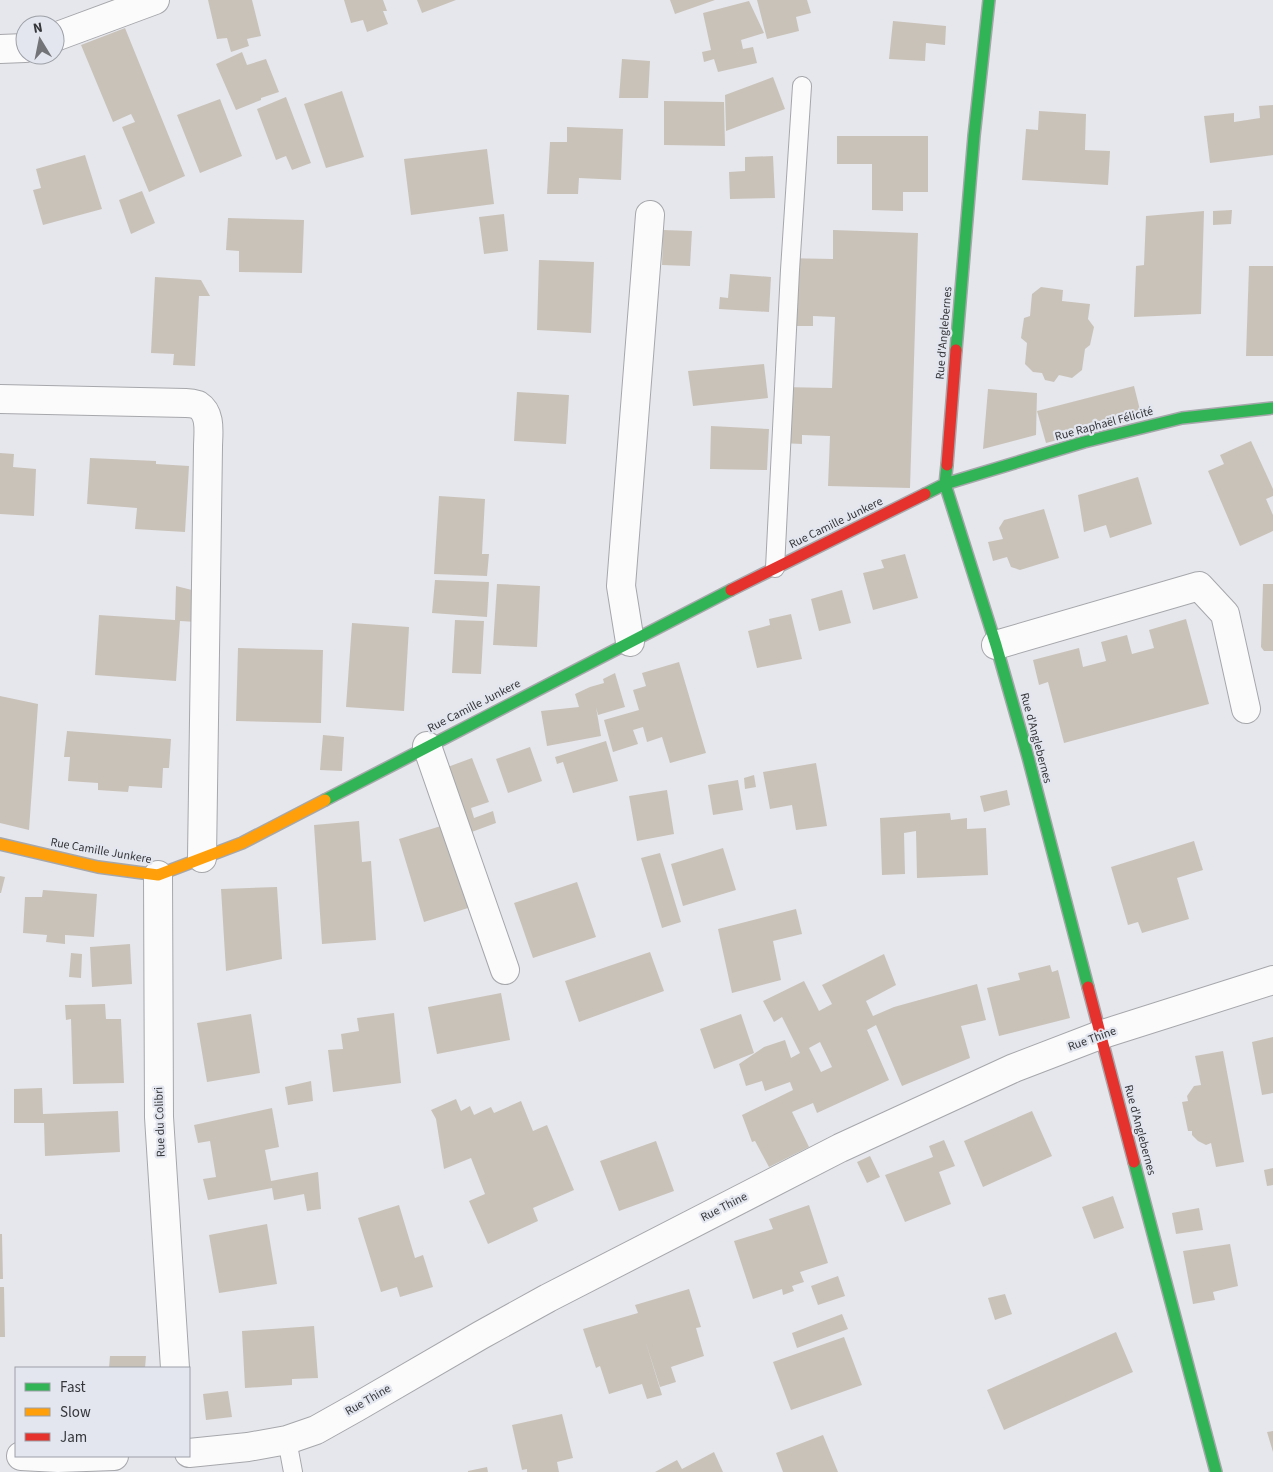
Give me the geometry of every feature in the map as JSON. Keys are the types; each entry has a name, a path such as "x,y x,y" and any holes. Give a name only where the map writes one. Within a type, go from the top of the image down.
{"street":[{"path":"65,34 155,0"},
{"name":"Rue d'Anglebernes","path":"989,0 974,136 946,484 1028,757 1100,1035 1176,1313 1216,1472"},
{"path":"0,49 15,48"},
{"path":"630,642 621,586 650,215"},
{"path":"0,399 186,403 198,405 205,412 208,421 208,439 202,858"},
{"name":"Rue Raphaël Félicité","path":"946,484 1084,442 1182,418 1273,408"},
{"name":"Rue Camille Junkere","path":"0,844 98,867 158,875 242,843 775,568 946,484"},
{"path":"996,646 1199,586 1225,614 1246,709"},
{"path":"428,746 505,970"},
{"name":"Rue du Colibri","path":"158,875 159,1117 174,1367"},
{"name":"Rue Thine","path":"190,1453 248,1447 287,1440 316,1430 548,1298 840,1148 1014,1068 1100,1035 1273,980"},
{"path":"0,1455 15,1456"},
{"path":"39,1457 86,1457"}],"lane":[{"path":"775,568 790,270 802,86"},
{"path":"287,1440 293,1472"}],"building":[{"path":"208,0 252,0 261,36 247,39 249,46 231,52 227,38 217,39"},
{"path":"344,0 383,0 387,11 383,11 388,24 367,32 363,20 351,23"},
{"path":"417,0 456,0 422,13"},
{"path":"670,0 715,0 675,14"},
{"path":"757,0 807,0 811,13 796,17 799,31 767,39"},
{"path":"749,1 764,33 741,40 743,49 753,47 757,63 718,72 714,59 704,62 702,52 711,50 703,13"},
{"path":"893,21 946,26 945,45 926,43 925,61 889,59"},
{"path":"125,28 185,176 149,192 122,127 135,122 131,114 113,122 81,45"},
{"path":"242,52 247,65 266,59 279,92 236,110 216,64"},
{"path":"622,59 650,61 648,98 619,98"},
{"path":"773,77 785,109 726,131 725,95"},
{"path":"342,91 364,157 326,168 304,104"},
{"path":"286,97 311,163 292,170 286,156 276,160 257,109"},
{"path":"220,99 242,156 200,173 177,115"},
{"path":"664,101 724,102 725,146 664,145"},
{"path":"1273,105 1273,155 1210,163 1204,116 1234,113 1234,122 1260,118 1259,106"},
{"path":"1039,111 1086,114 1085,150 1110,151 1108,185 1022,180 1026,129 1038,130"},
{"path":"567,127 623,129 621,180 579,178 578,194 547,194 550,142 567,142"},
{"path":"837,136 928,136 928,192 903,192 903,211 872,210 872,164 837,164"},
{"path":"487,149 494,204 411,215 404,159"},
{"path":"85,155 102,209 43,225 33,190 41,188 36,169"},
{"path":"773,156 775,198 730,199 729,172 745,171 745,157"},
{"path":"142,191 155,223 131,234 119,200"},
{"path":"1232,210 1231,224 1213,225 1213,211"},
{"path":"1204,211 1201,314 1134,317 1136,266 1144,265 1146,216"},
{"path":"504,214 508,251 484,254 479,217"},
{"path":"228,218 304,220 302,273 239,272 239,251 226,250"},
{"path":"663,230 692,231 690,266 662,265"},
{"path":"833,230 918,233 910,488 828,486 830,436 802,435 802,444 781,443 783,387 832,388 835,317 813,316 813,326 779,326 782,258 833,259"},
{"path":"539,260 594,262 591,333 537,330"},
{"path":"1249,266 1273,266 1273,356 1246,356"},
{"path":"730,274 771,277 769,312 719,309 720,297 728,298"},
{"path":"155,277 201,280 210,296 199,296 195,366 173,365 174,354 151,353"},
{"path":"1041,287 1063,290 1062,301 1090,304 1088,319 1094,327 1090,345 1085,349 1082,370 1072,378 1059,375 1054,382 1045,380 1042,373 1033,372 1025,364 1027,343 1021,338 1024,318 1030,316 1032,294"},
{"path":"764,364 768,398 693,406 688,371"},
{"path":"1134,386 1142,418 1046,443 1037,411"},
{"path":"988,389 1037,393 1036,435 983,449"},
{"path":"517,392 569,395 566,444 514,441"},
{"path":"711,426 769,429 767,470 710,469"},
{"path":"1251,441 1273,489 1273,496 1266,499 1273,515 1273,531 1240,546 1208,471 1224,464 1220,455"},
{"path":"0,453 14,454 13,467 36,469 34,516 0,514"},
{"path":"90,458 156,461 156,464 189,466 185,532 135,529 137,508 87,504"},
{"path":"1138,477 1152,524 1110,538 1106,525 1084,532 1078,495"},
{"path":"439,496 485,499 482,554 489,554 487,576 434,574"},
{"path":"1044,509 1059,558 1020,570 1011,567 1007,557 993,561 988,542 1003,539 999,528 1004,520"},
{"path":"905,554 918,598 873,610 863,573 884,568 881,560"},
{"path":"435,580 489,582 487,617 432,613"},
{"path":"497,584 540,586 537,647 493,645"},
{"path":"1263,584 1273,584 1273,651 1264,651 1261,647"},
{"path":"176,586 200,592 197,622 180,621 176,681 95,675 99,615 175,620"},
{"path":"842,590 851,623 819,631 811,599"},
{"path":"791,614 802,659 757,668 748,631 770,625 769,619"},
{"path":"1186,619 1209,704 1064,743 1048,682 1039,685 1033,660 1079,648 1083,667 1106,661 1101,642 1127,635 1132,654 1154,648 1149,630"},
{"path":"455,620 484,621 481,674 452,673"},
{"path":"352,623 409,627 404,711 346,707"},
{"path":"238,648 323,650 321,723 236,721"},
{"path":"679,662 706,753 670,763 662,737 647,742 643,727 633,730 638,744 613,752 604,720 639,710 633,690 646,686 642,673"},
{"path":"615,673 625,707 598,715 596,707 601,736 547,746 541,711 579,707 575,694 604,683 603,679"},
{"path":"0,696 38,704 29,830 0,823"},
{"path":"67,731 171,739 169,768 163,768 162,788 129,786 128,792 98,790 98,783 68,781 70,757 64,757"},
{"path":"323,735 344,737 342,771 320,770"},
{"path":"606,741 618,781 573,793 563,762 557,764 555,757"},
{"path":"530,747 542,781 508,793 496,759"},
{"path":"472,758 489,802 471,808 474,818 493,811 496,823 469,833 445,768"},
{"path":"816,763 827,826 796,830 792,805 770,809 763,772"},
{"path":"754,775 756,787 745,789 744,778"},
{"path":"738,780 743,810 713,815 708,785"},
{"path":"667,790 674,834 637,841 629,796"},
{"path":"1007,790 1010,805 984,812 980,796"},
{"path":"950,813 951,820 967,818 967,829 986,828 988,875 917,878 916,831 904,833 905,874 882,875 880,818"},
{"path":"359,821 362,862 371,861 376,940 322,944 314,825"},
{"path":"441,826 468,908 424,922 399,839"},
{"path":"1194,841 1203,870 1177,878 1189,919 1142,933 1138,922 1128,925 1111,867"},
{"path":"723,848 736,890 683,906 671,864"},
{"path":"660,853 681,922 662,928 641,858"},
{"path":"0,876 5,877 1,893 0,893"},
{"path":"577,882 596,937 533,958 514,903"},
{"path":"277,887 282,959 226,971 221,889"},
{"path":"43,890 97,894 94,937 65,935 65,944 46,942 47,935 23,933 25,897 42,897"},
{"path":"796,909 802,934 773,941 781,980 732,993 718,929"},
{"path":"130,944 132,984 92,987 90,947"},
{"path":"650,952 664,991 579,1022 565,981"},
{"path":"71,953 82,954 81,978 69,977"},
{"path":"884,954 896,985 866,1001 873,1016 894,1007 977,984 986,1020 961,1026 970,1058 902,1086 876,1025 867,1030 889,1080 817,1113 813,1103 792,1112 809,1147 769,1167 755,1141 752,1142 742,1115 793,1090 790,1082 765,1091 762,1081 746,1086 739,1064 764,1047 785,1040 791,1058 800,1053 782,1017 774,1022 763,1001 804,981 819,1011 832,1004 822,985","holes":["820,1042 832,1067 821,1072 809,1048"]},
{"path":"1050,965 1052,972 1058,970 1070,1018 999,1036 987,988 1020,980 1018,973"},
{"path":"501,993 510,1040 437,1054 428,1007"},
{"path":"105,1004 106,1019 121,1019 124,1083 73,1084 71,1019 66,1020 65,1005"},
{"path":"394,1013 401,1083 333,1092 328,1050 343,1049 341,1034 359,1031 357,1018"},
{"path":"251,1014 260,1073 207,1082 197,1023"},
{"path":"741,1014 754,1053 714,1069 700,1029"},
{"path":"1273,1037 1273,1093 1262,1095 1252,1042"},
{"path":"1223,1051 1244,1162 1216,1167 1211,1143 1206,1145 1198,1141 1192,1135 1192,1131 1188,1131 1182,1102 1188,1101 1187,1096 1194,1086 1201,1085 1195,1056"},
{"path":"311,1081 313,1101 288,1105 285,1087"},
{"path":"42,1088 43,1114 118,1111 120,1152 45,1156 44,1123 14,1123 14,1089"},
{"path":"456,1099 461,1111 470,1106 474,1115 491,1107 494,1113 521,1101 533,1131 547,1125 574,1190 533,1208 538,1221 488,1244 469,1201 485,1194 471,1158 444,1169 436,1119 431,1110"},
{"path":"272,1108 279,1147 265,1150 271,1181 318,1172 321,1209 307,1211 304,1194 274,1200 272,1188 208,1200 203,1179 216,1177 210,1141 198,1143 194,1125"},
{"path":"1032,1111 1052,1156 983,1187 964,1141"},
{"path":"944,1140 955,1166 939,1172 951,1204 905,1222 885,1175 933,1157 929,1146"},
{"path":"656,1141 674,1191 619,1211 600,1161"},
{"path":"870,1156 880,1177 867,1183 857,1162"},
{"path":"1273,1168 1273,1185 1267,1186 1264,1170"},
{"path":"1113,1196 1124,1228 1094,1239 1082,1207"},
{"path":"399,1205 415,1258 423,1255 433,1287 400,1297 397,1287 381,1292 358,1218"},
{"path":"809,1205 828,1263 800,1272 804,1282 792,1286 794,1291 783,1295 782,1289 753,1299 734,1241 773,1229 769,1219"},
{"path":"1199,1208 1203,1230 1176,1234 1172,1213"},
{"path":"267,1224 277,1284 219,1293 209,1235"},
{"path":"0,1234 2,1234 3,1279 0,1279"},
{"path":"1230,1244 1238,1286 1213,1292 1215,1300 1193,1304 1183,1251"},
{"path":"838,1276 845,1296 818,1305 811,1286"},
{"path":"0,1287 4,1287 5,1337 0,1337"},
{"path":"689,1289 701,1327 696,1328 704,1356 671,1367 676,1382 660,1387 645,1340 662,1395 647,1399 642,1384 609,1394 600,1366 596,1368 583,1329 638,1313 635,1305"},
{"path":"1005,1294 1012,1314 995,1320 988,1298"},
{"path":"842,1314 848,1329 797,1348 792,1333"},
{"path":"314,1326 318,1378 292,1379 292,1385 245,1388 242,1331"},
{"path":"1116,1332 1133,1372 1004,1430 987,1390"},
{"path":"844,1337 862,1385 791,1410 773,1362"},
{"path":"110,1356 146,1356 145,1367 109,1367"},
{"path":"228,1391 232,1417 206,1420 203,1394"},
{"path":"562,1414 573,1458 557,1462 559,1472 527,1472 527,1469 522,1470 512,1425"},
{"path":"1273,1431 1273,1452 1267,1432"},
{"path":"823,1435 838,1472 783,1472 776,1453"},
{"path":"714,1452 723,1472 655,1472 677,1460 682,1469"},
{"path":"487,1467 488,1472 468,1472 468,1471"}],"traffic: fast":[{"path":"956,350 974,136 989,0"},
{"path":"925,494 945,484 1084,442 1182,418 1273,408"},
{"path":"947,465 945,484 996,645 1028,757 1088,987"},
{"path":"325,800 731,590"},
{"path":"1134,1162 1216,1472"}],"traffic: slow":[{"path":"0,844 98,867 158,875 242,843 325,800"}],"traffic: jam":[{"path":"947,465 956,350"},
{"path":"731,590 925,494"},
{"path":"1088,987 1134,1162"}]}
